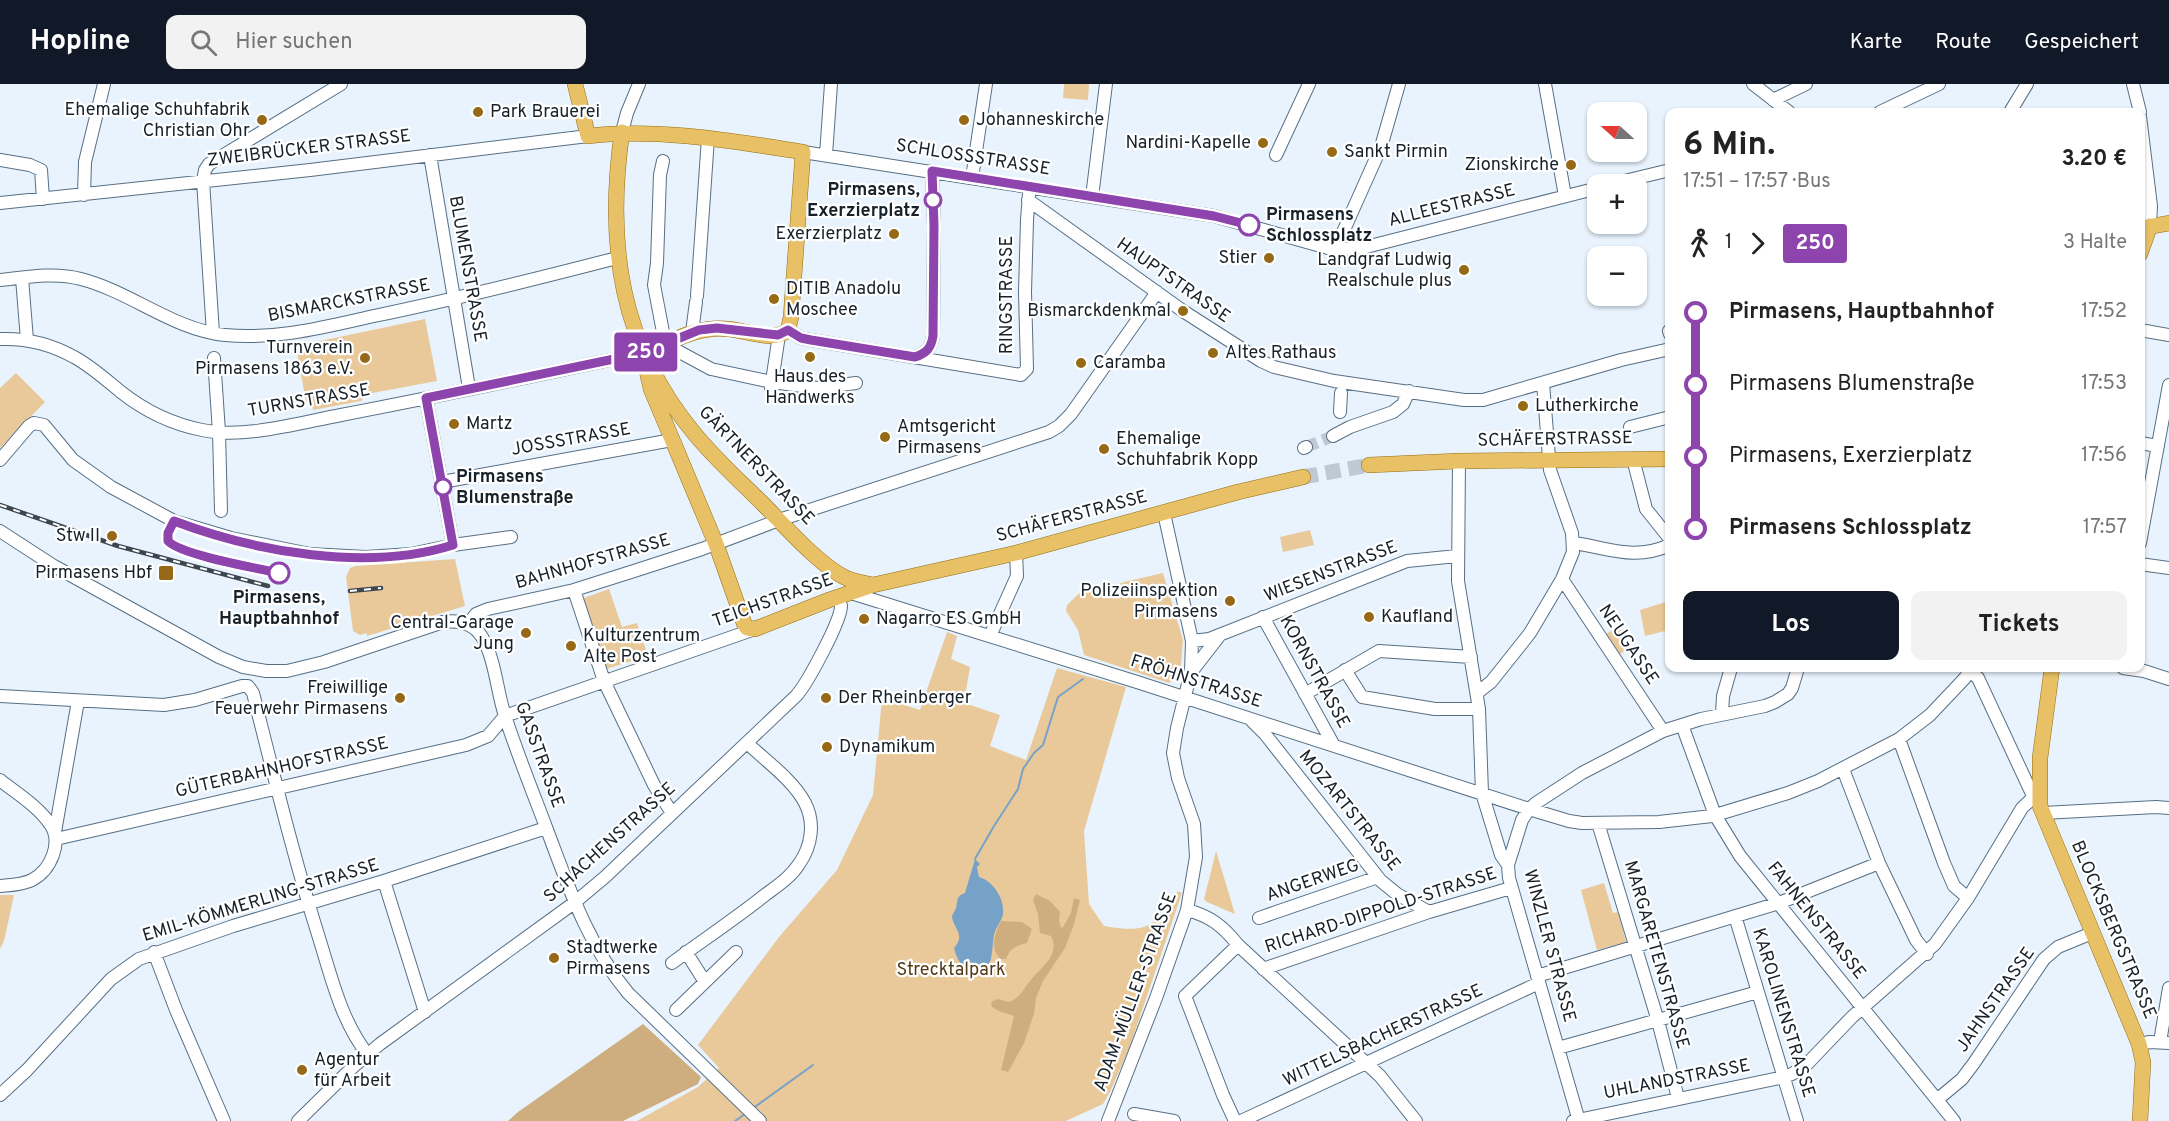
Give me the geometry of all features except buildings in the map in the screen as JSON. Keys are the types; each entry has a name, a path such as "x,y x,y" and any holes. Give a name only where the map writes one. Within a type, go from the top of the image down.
{"main road":[{"path":"575,84 588,136"},
{"name":"ZWEIBRÜCKER STRASSE","path":"588,136 622,132"},
{"name":"SCHLOSSSTRASSE","path":"622,132 708,138 803,152"},
{"name":"GÄRTNERSTRASSE","path":"622,132 615,197 617,258 623,290 643,353 694,434 779,520 837,573 852,580 873,585"},
{"path":"783,333 792,317 803,152"},
{"path":"2145,227 2169,223"},
{"name":"RINGSTRASSE","path":"643,353 692,332 717,328 783,333"},
{"path":"643,353 651,389 716,544 744,623 747,628 755,629"},
{"name":"SCHÄFERSTRASSE","path":"1369,465 1460,461 1665,459"},
{"name":"SCHÄFERSTRASSE","path":"839,596 873,585 1016,553 1303,477"},
{"path":"837,573 840,579 839,596"},
{"name":"TEICHSTRASSE","path":"755,629 839,596"},
{"path":"2036,794 2051,672"},
{"name":"BLOCKSBERGSTRASSE","path":"2036,794 2139,1044 2143,1070 2140,1121"}],"street":[{"path":"84,195 85,162 104,84"},
{"path":"213,333 203,181 205,170 209,164 326,88 341,84"},
{"path":"622,132 639,84"},
{"path":"826,155 831,84"},
{"path":"972,178 986,84"},
{"path":"1092,197 1106,84"},
{"path":"1276,156 1309,84"},
{"path":"1335,250 1381,147 1399,84"},
{"path":"1545,84 1565,196"},
{"path":"1753,84 1784,108"},
{"path":"1773,100 1806,84"},
{"path":"1909,84 1916,95"},
{"path":"1888,108 1939,84"},
{"path":"2012,108 2027,84"},
{"path":"2133,84 2139,108"},
{"name":"ZWEIBRÜCKER STRASSE","path":"0,203 588,136"},
{"path":"692,332 708,138"},
{"name":"SCHLOSSSTRASSE","path":"803,152 1214,216 1315,245"},
{"name":"BLUMENSTRASSE","path":"430,155 436,202 469,388"},
{"path":"2145,156 2151,206 2145,227"},
{"path":"0,160 30,165 41,170 43,199"},
{"path":"662,164 654,285 663,332 674,349 711,369 772,385 817,388 856,383"},
{"path":"915,357 922,355 930,348 933,336 932,171"},
{"path":"1647,176 1665,171"},
{"path":"1028,200 1031,187"},
{"name":"ALLEESTRASSE","path":"1315,245 1335,250 1366,247 1587,191"},
{"name":"RINGSTRASSE","path":"783,333 1021,375 1025,373 1027,369 1028,200"},
{"name":"HAUPTSTRASSE","path":"1028,200 1249,355 1274,367 1334,381 1464,400 1484,400 1665,350"},
{"name":"BISMARCKSTRASSE","path":"0,280 50,275 82,279 188,325 213,333 258,336 306,331 454,300 617,258"},
{"path":"22,278 27,340"},
{"name":"BAHNHOFSTRASSE","path":"468,624 476,614 488,609 574,590 1056,429 1071,414 1157,292"},
{"path":"2145,331 2169,335"},
{"path":"772,385 783,333"},
{"name":"TURNSTRASSE","path":"0,339 27,340 44,344 75,357 139,405 188,428 219,432 282,426 643,353"},
{"path":"214,358 221,511"},
{"path":"1477,693 1491,682 1530,633 1571,561 1574,543 1552,479 1549,460 1543,383"},
{"path":"2145,516 2169,385"},
{"path":"1341,393 1339,425 1393,412 1403,404 1409,391"},
{"path":"426,398 453,545"},
{"path":"1630,427 1665,418"},
{"path":"0,460 24,431 34,423 44,425 62,449 92,475 155,512 194,528 287,551 348,557 411,554 453,545 511,537"},
{"name":"JOSSSTRASSE","path":"442,482 672,440"},
{"path":"2145,444 2158,446"},
{"path":"1633,459 1646,509 1665,533"},
{"path":"1460,461 1458,581 1479,709 1482,793 1501,855 1508,865"},
{"path":"1164,513 1192,641 1191,672 1185,698"},
{"path":"0,531 54,566 243,667 276,671 295,669 324,662 430,625 455,620 468,624"},
{"path":"1574,543 1630,554 1656,551 1665,547"},
{"path":"990,636 1017,576 1016,553"},
{"name":"WIESENSTRASSE","path":"1192,641 1209,639 1407,561 1457,556"},
{"path":"2145,565 2169,568"},
{"name":"NEUGASSE","path":"1562,579 1663,731"},
{"path":"574,590 604,681 654,784 672,813"},
{"name":"FRÖHNSTRASSE","path":"839,596 990,636 1569,821 1598,823 1659,822 1715,815 1788,793 1843,769 1899,739 1930,715 1966,672"},
{"name":"SCHACHENSTRASSE","path":"298,1121 368,1055 574,903 605,877 796,696 808,682 837,618 841,607 839,596"},
{"name":"KORNSTRASSE","path":"1263,617 1333,744"},
{"name":"GASSTRASSE","path":"468,624 478,631 488,648 505,716 574,903 606,963 618,981 648,1014 760,1121"},
{"name":"TEICHSTRASSE","path":"505,716 755,629"},
{"path":"1191,672 1222,633"},
{"path":"1305,694 1374,653 1384,650 1471,657"},
{"path":"1344,670 1362,697 1435,709 1479,709"},
{"path":"2145,671 2169,679"},
{"path":"1722,714 1723,696 1730,672"},
{"path":"1529,809 1582,773 1663,731 1722,714 1765,706 1782,699 1792,688 1797,672"},
{"name":"BLOCKSBERGSTRASSE","path":"1972,672 1978,678 2036,794"},
{"path":"0,696 164,705 195,700 249,686 253,693 309,905 346,1020 368,1055"},
{"name":"ADAM-MÜLLER-STRASSE","path":"1107,1121 1152,1009 1187,910 1194,879 1196,839 1173,753 1185,698"},
{"path":"0,886 25,883 41,874 52,856 78,701"},
{"name":"GÜTERBAHNHOFSTRASSE","path":"56,835 466,745 488,736 505,716"},
{"name":"MOZARTSTRASSE","path":"1251,720 1265,734 1378,877 1397,894 1429,912"},
{"name":"FAHNENSTRASSE","path":"1682,725 1715,815 1740,856 1954,1121"},
{"path":"1899,739 1949,876 1957,889 1968,898"},
{"path":"672,963 732,921 786,878 799,865 808,845 811,827 805,803 796,790 747,743"},
{"path":"1843,769 1879,862 1916,940 1926,954"},
{"path":"0,780 45,817 56,835"},
{"path":"1784,1077 1807,1064 1838,1030 1926,954 1968,898 2022,808 2036,794"},
{"path":"2043,813 2169,808"},
{"name":"WINZLER STRASSE","path":"1529,809 1522,820 1508,865 1511,888 1558,1048 1576,1120"},
{"name":"MARGARETENSTRASSE","path":"1598,823 1658,1021 1678,1098"},
{"name":"EMIL-KÖMMERLING-STRASSE","path":"0,1095 27,1070 111,979 129,964 154,952 233,926 309,905 546,828"},
{"name":"WITTELSBACHERSTRASSE","path":"1241,1121 1368,1064 1538,980 1635,947 1779,903 1879,862"},
{"name":"ANGERWEG","path":"1259,918 1378,877"},
{"path":"384,881 425,1012"},
{"name":"RICHARD-DIPPOLD-STRASSE","path":"1263,969 1429,912 1511,888"},
{"path":"1187,910 1216,921 1226,930 1263,969 1380,1076 1416,1121"},
{"name":"KAROLINENSTRASSE","path":"1735,916 1797,1121"},
{"name":"JAHNSTRASSE","path":"1938,1099 1962,1079 2050,952 2092,933"},
{"path":"1235,1121 1185,996 1238,945"},
{"path":"154,952 176,1010 224,1121"},
{"path":"686,952 705,982"},
{"path":"676,1010 736,952"},
{"path":"2139,1044 2164,1042 2169,988"},
{"path":"1558,1048 1758,992"},
{"name":"UHLANDSTRASSE","path":"1576,1120 1784,1077"},
{"path":"1134,1114 1174,1121"}],"green space":[{"path":"1064,84 1089,84 1088,100 1063,98"},
{"name":"Turnverein Pirmasens 1863 e.V.","path":"425,319 437,381 367,394 361,401 313,410 311,401 306,402 296,346"},
{"path":"16,373 45,402 0,448 0,388"},
{"path":"1310,530 1314,545 1283,552 1280,537"},
{"path":"455,559 465,606 367,636 367,633 360,635 353,631 346,577 350,568"},
{"path":"1163,573 1183,640 1181,664 1176,678 1169,683 1084,655 1078,630 1066,611 1067,605 1088,588 1104,590 1124,582"},
{"path":"609,589 622,627 637,623 648,656 606,669 581,599"},
{"path":"1665,602 1665,631 1645,636 1640,610"},
{"path":"1619,626 1632,646 1620,654 1606,634"},
{"name":"Strecktalpark","path":"947,632 957,636 951,659 970,667 964,703 1000,715 990,746 1026,760 1057,668 1126,687 1084,831 1089,904 1104,926 1141,928 1156,920 1178,891 1182,893 1130,1046 1103,1104 1066,1121 637,1121 698,1087 719,1068 698,1045 779,937 837,870 873,795 882,698 920,710"},
{"path":"1216,851 1235,914 1204,899"},
{"path":"1604,883 1613,913 1618,912 1626,942 1597,950 1581,890"},
{"path":"0,895 14,895 4,941 0,949"}],"shaded area":[{"path":"1036,894 1050,901 1060,912 1061,928 1071,913 1074,898 1080,900 1065,948 1043,981 1024,1043 1008,1072 1001,1070 1014,1016 992,1007 991,1002 997,999 1010,1002 1017,997 1051,955 1053,943 1051,936 1040,933 1038,914 1033,900"},
{"path":"1001,921 1022,922 1032,929 1027,943 1015,948 1006,959 1001,959 997,955 994,946 995,935"},
{"path":"643,1024 701,1077 698,1084 623,1121 508,1121 518,1112"}],"water":[{"path":"975,859 980,864 977,867 979,877 989,882 997,891 1003,908 1002,917 995,932 989,964 981,972 975,974 963,967 957,956 954,948 959,936 952,915 959,897 965,893"}],"waterway":[{"path":"975,859 1018,789 1023,769 1043,745 1058,697 1083,679"},
{"path":"752,1109 813,1065"},
{"path":"735,1121 745,1114"}],"tunnel":[{"path":"1306,447 1333,436"},
{"path":"1303,477 1369,465"}],"railway":[{"path":"0,505 118,546 268,586"},
{"path":"350,591 381,588"}],"bus line":[{"name":"250","path":"279,573 178,548 168,541 168,533 174,521 231,538 287,551 348,557 411,554 453,545 426,398 643,353 692,332 717,328 766,335 784,334 788,330 801,338 811,340 915,357 922,355 930,348 933,336 932,171 1214,216 1249,225"}],"place":[{"name":"Park Brauerei","path":"478,112"},
{"name":"Ehemalige Schuhfabrik Christian Ohr","path":"262,120"},
{"name":"Johanneskirche","path":"964,120"},
{"name":"Nardini-Kapelle","path":"1263,143"},
{"name":"Sankt Pirmin","path":"1332,152"},
{"name":"Zionskirche","path":"1571,165"},
{"name":"Pirmasens, Exerzierplatz","path":"933,200"},
{"name":"Pirmasens Schlossplatz","path":"1249,225"},
{"name":"Exerzierplatz","path":"894,234"},
{"name":"Stier","path":"1269,258"},
{"name":"Landgraf Ludwig Realschule plus","path":"1464,270"},
{"name":"DITIB Anadolu Moschee","path":"774,299"},
{"name":"Bismarckdenkmal","path":"1183,311"},
{"name":"Altes Rathaus","path":"1213,353"},
{"name":"Haus des Handwerks","path":"810,357"},
{"name":"Turnverein Pirmasens 1863 e.V.","path":"365,358"},
{"name":"Caramba","path":"1081,363"},
{"name":"Lutherkirche","path":"1523,406"},
{"name":"Martz","path":"454,424"},
{"name":"Amtsgericht Pirmasens","path":"885,437"},
{"name":"Ehemalige Schuhfabrik Kopp","path":"1104,449"},
{"name":"Pirmasens Blumenstraße","path":"443,487"},
{"name":"Stw II","path":"112,536"},
{"name":"Pirmasens Hbf","path":"166,573"},
{"name":"Pirmasens, Hauptbahnhof","path":"279,573"},
{"name":"Polizeiinspektion Pirmasens","path":"1230,601"},
{"name":"Kaufland","path":"1369,617"},
{"name":"Nagarro ES GmbH","path":"864,619"},
{"name":"Central-Garage Jung","path":"526,633"},
{"name":"Kulturzentrum Alte Post","path":"571,646"},
{"name":"Freiwillige Feuerwehr Pirmasens","path":"400,698"},
{"name":"Der Rheinberger","path":"826,698"},
{"name":"Dynamikum","path":"827,747"},
{"name":"Stadtwerke Pirmasens","path":"554,958"},
{"name":"Agentur für Arbeit","path":"302,1070"}]}
